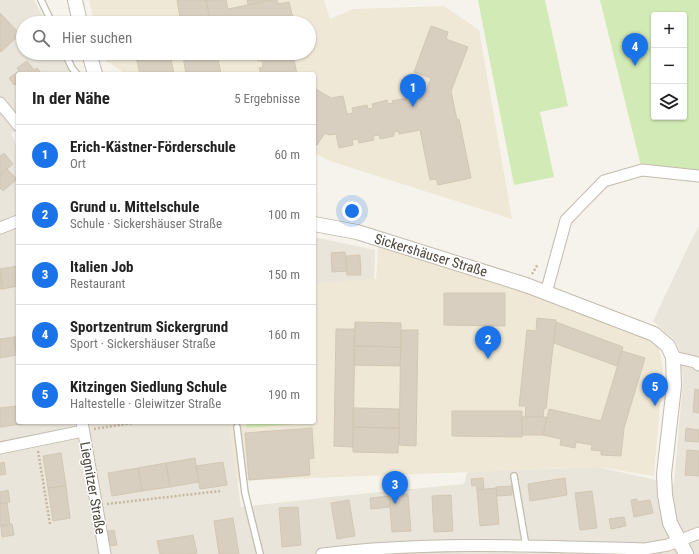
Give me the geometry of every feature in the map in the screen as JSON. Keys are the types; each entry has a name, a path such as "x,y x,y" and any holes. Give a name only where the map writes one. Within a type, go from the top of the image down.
{"street":[{"path":"75,0 78,16"},
{"path":"91,60 94,72"},
{"path":"0,103 16,123"},
{"path":"546,293 566,220 604,181 642,170 699,176"},
{"path":"0,228 16,222"},
{"name":"Sickershäuser Straße","path":"316,224 357,232 526,285 654,334 668,346 673,357"},
{"path":"686,554 670,523 664,481 674,386 673,357 695,362 699,365"},
{"path":"0,448 36,441 83,426"},
{"name":"Liegnitzer Straße","path":"83,426 105,554"},
{"path":"322,554 376,548 474,545 532,549 645,549 668,545 699,533"}],"lane":[{"path":"41,0 49,16"},
{"path":"68,60 75,72"},
{"path":"237,427 245,493 260,554"},
{"path":"514,476 532,549"}],"path":[{"path":"83,426 111,424"},
{"path":"36,441 50,524"},
{"path":"96,506 220,491"}],"shaded area":[{"path":"0,0 34,0 42,16 16,16 16,60 68,60 74,72 16,72 16,132 11,133 16,145 16,424 229,424 241,507 464,484 467,472 598,467 674,484 683,381 680,351 676,342 653,321 699,226 699,554 0,554"},
{"path":"89,0 324,0 330,19 353,9 444,6 479,30 512,219 330,161 316,154 316,72 123,72 105,60 316,60 316,16 92,16"},
{"path":"316,237 375,250 374,283 316,284"},
{"path":"378,247 543,296 647,337 659,348 663,369 654,476 598,467 237,481 229,424 316,424 316,283 376,279"}],"green space":[{"path":"478,0 545,0 568,106 540,112 554,177 514,185"},
{"path":"600,0 699,0 699,176 642,170"},
{"path":"246,424 295,424 247,428"}],"building":[{"path":"177,0 206,0 209,16 180,16"},
{"path":"206,0 226,0 228,9 272,0 277,0 278,4 289,2 292,16 209,16"},
{"path":"247,0 272,0 248,5"},
{"path":"0,13 16,30 16,38 1,52"},
{"path":"431,26 448,32 446,39 468,47 451,91 457,120 459,119 471,178 438,185 436,179 430,180 420,130 399,134 399,131 394,132 394,136 380,139 379,135 373,136 374,140 359,143 358,139 352,140 353,145 339,148 336,134 329,135 325,133 316,144 316,89 331,98 343,96 347,114 353,113 352,108 367,105 368,109 373,108 372,104 387,100 388,104 393,103 392,101 425,94 431,78 414,72"},
{"path":"137,60 171,60 174,72 140,72"},
{"path":"184,60 218,60 221,72 186,72"},
{"path":"262,60 294,60 297,72 260,72 259,68 263,67"},
{"path":"27,61 34,70 37,68 40,72 18,72 19,71 17,68"},
{"path":"16,73 16,84 14,85 9,78"},
{"path":"4,153 13,164 0,175 0,156"},
{"path":"7,169 16,180 3,191 0,188 0,175"},
{"path":"345,252 347,271 332,272 331,253"},
{"path":"360,255 361,275 347,275 346,256"},
{"path":"16,266 16,286 3,289 0,269"},
{"path":"0,269 3,289 0,289"},
{"path":"444,293 505,293 505,326 444,325"},
{"path":"537,318 556,320 546,409 544,408 543,417 525,417 526,406 519,406 527,330 536,331"},
{"path":"355,322 401,323 401,347 354,346"},
{"path":"556,322 623,347 617,366 554,343"},
{"path":"336,329 355,329 353,447 334,446"},
{"path":"401,330 418,330 416,446 399,445"},
{"path":"16,336 16,349 14,337"},
{"path":"14,337 16,355 0,358 0,339"},
{"path":"354,346 401,347 400,366 354,365"},
{"path":"622,351 645,358 624,428 621,456 601,455 601,451 591,450 592,445 576,442 575,448 560,445 561,439 543,435 549,409 601,421"},
{"path":"695,389 699,390 699,413 693,412"},
{"path":"16,406 16,424 21,424 0,427 0,408"},
{"path":"353,408 399,409 399,428 353,427"},
{"path":"452,411 522,411 522,437 452,436"},
{"path":"522,417 547,417 543,435 522,435"},
{"path":"353,427 399,428 398,453 353,452"},
{"path":"312,428 314,458 309,459 310,475 249,480 245,433"},
{"path":"686,428 699,430 698,442 685,441"},
{"path":"687,450 699,451 699,476 685,475"},
{"path":"61,453 66,486 48,488 43,456"},
{"path":"195,458 199,482 170,487 166,463"},
{"path":"4,462 6,474 0,475 0,463"},
{"path":"223,462 227,485 200,489 196,466"},
{"path":"166,463 170,487 142,491 138,468"},
{"path":"138,468 142,491 112,496 108,473"},
{"path":"483,478 484,489 477,490 476,485 472,486 471,479"},
{"path":"565,478 567,495 530,501 528,484"},
{"path":"66,486 70,518 53,521 48,488"},
{"path":"512,486 512,495 497,496 496,487"},
{"path":"496,488 499,524 480,526 477,490"},
{"path":"8,490 10,502 0,504 0,492"},
{"path":"592,491 597,528 580,530 575,493"},
{"path":"408,494 411,531 392,532 389,496"},
{"path":"451,495 453,531 434,532 432,496"},
{"path":"389,496 390,507 371,509 370,498"},
{"path":"637,499 637,502 650,500 653,513 634,517 631,500"},
{"path":"349,500 355,536 337,539 331,503"},
{"path":"7,503 10,524 0,526 0,504"},
{"path":"298,507 301,545 282,547 279,508"},
{"path":"624,517 626,526 611,529 609,519"},
{"path":"233,518 239,554 219,554 214,521"},
{"path":"12,524 14,535 2,537 1,526"},
{"path":"114,530 117,545 107,546 104,532"},
{"path":"193,535 197,553 160,554 157,541"}],"place":[{"name":"Sportzentrum Sickergrund","path":"635,66"},
{"name":"Erich-Kästner-Förderschule","path":"413,107"},
{"name":"Grund u. Mittelschule","path":"488,359"},
{"name":"Kitzingen Siedlung Schule","path":"655,406"},
{"name":"Italien Job","path":"395,504"}]}
